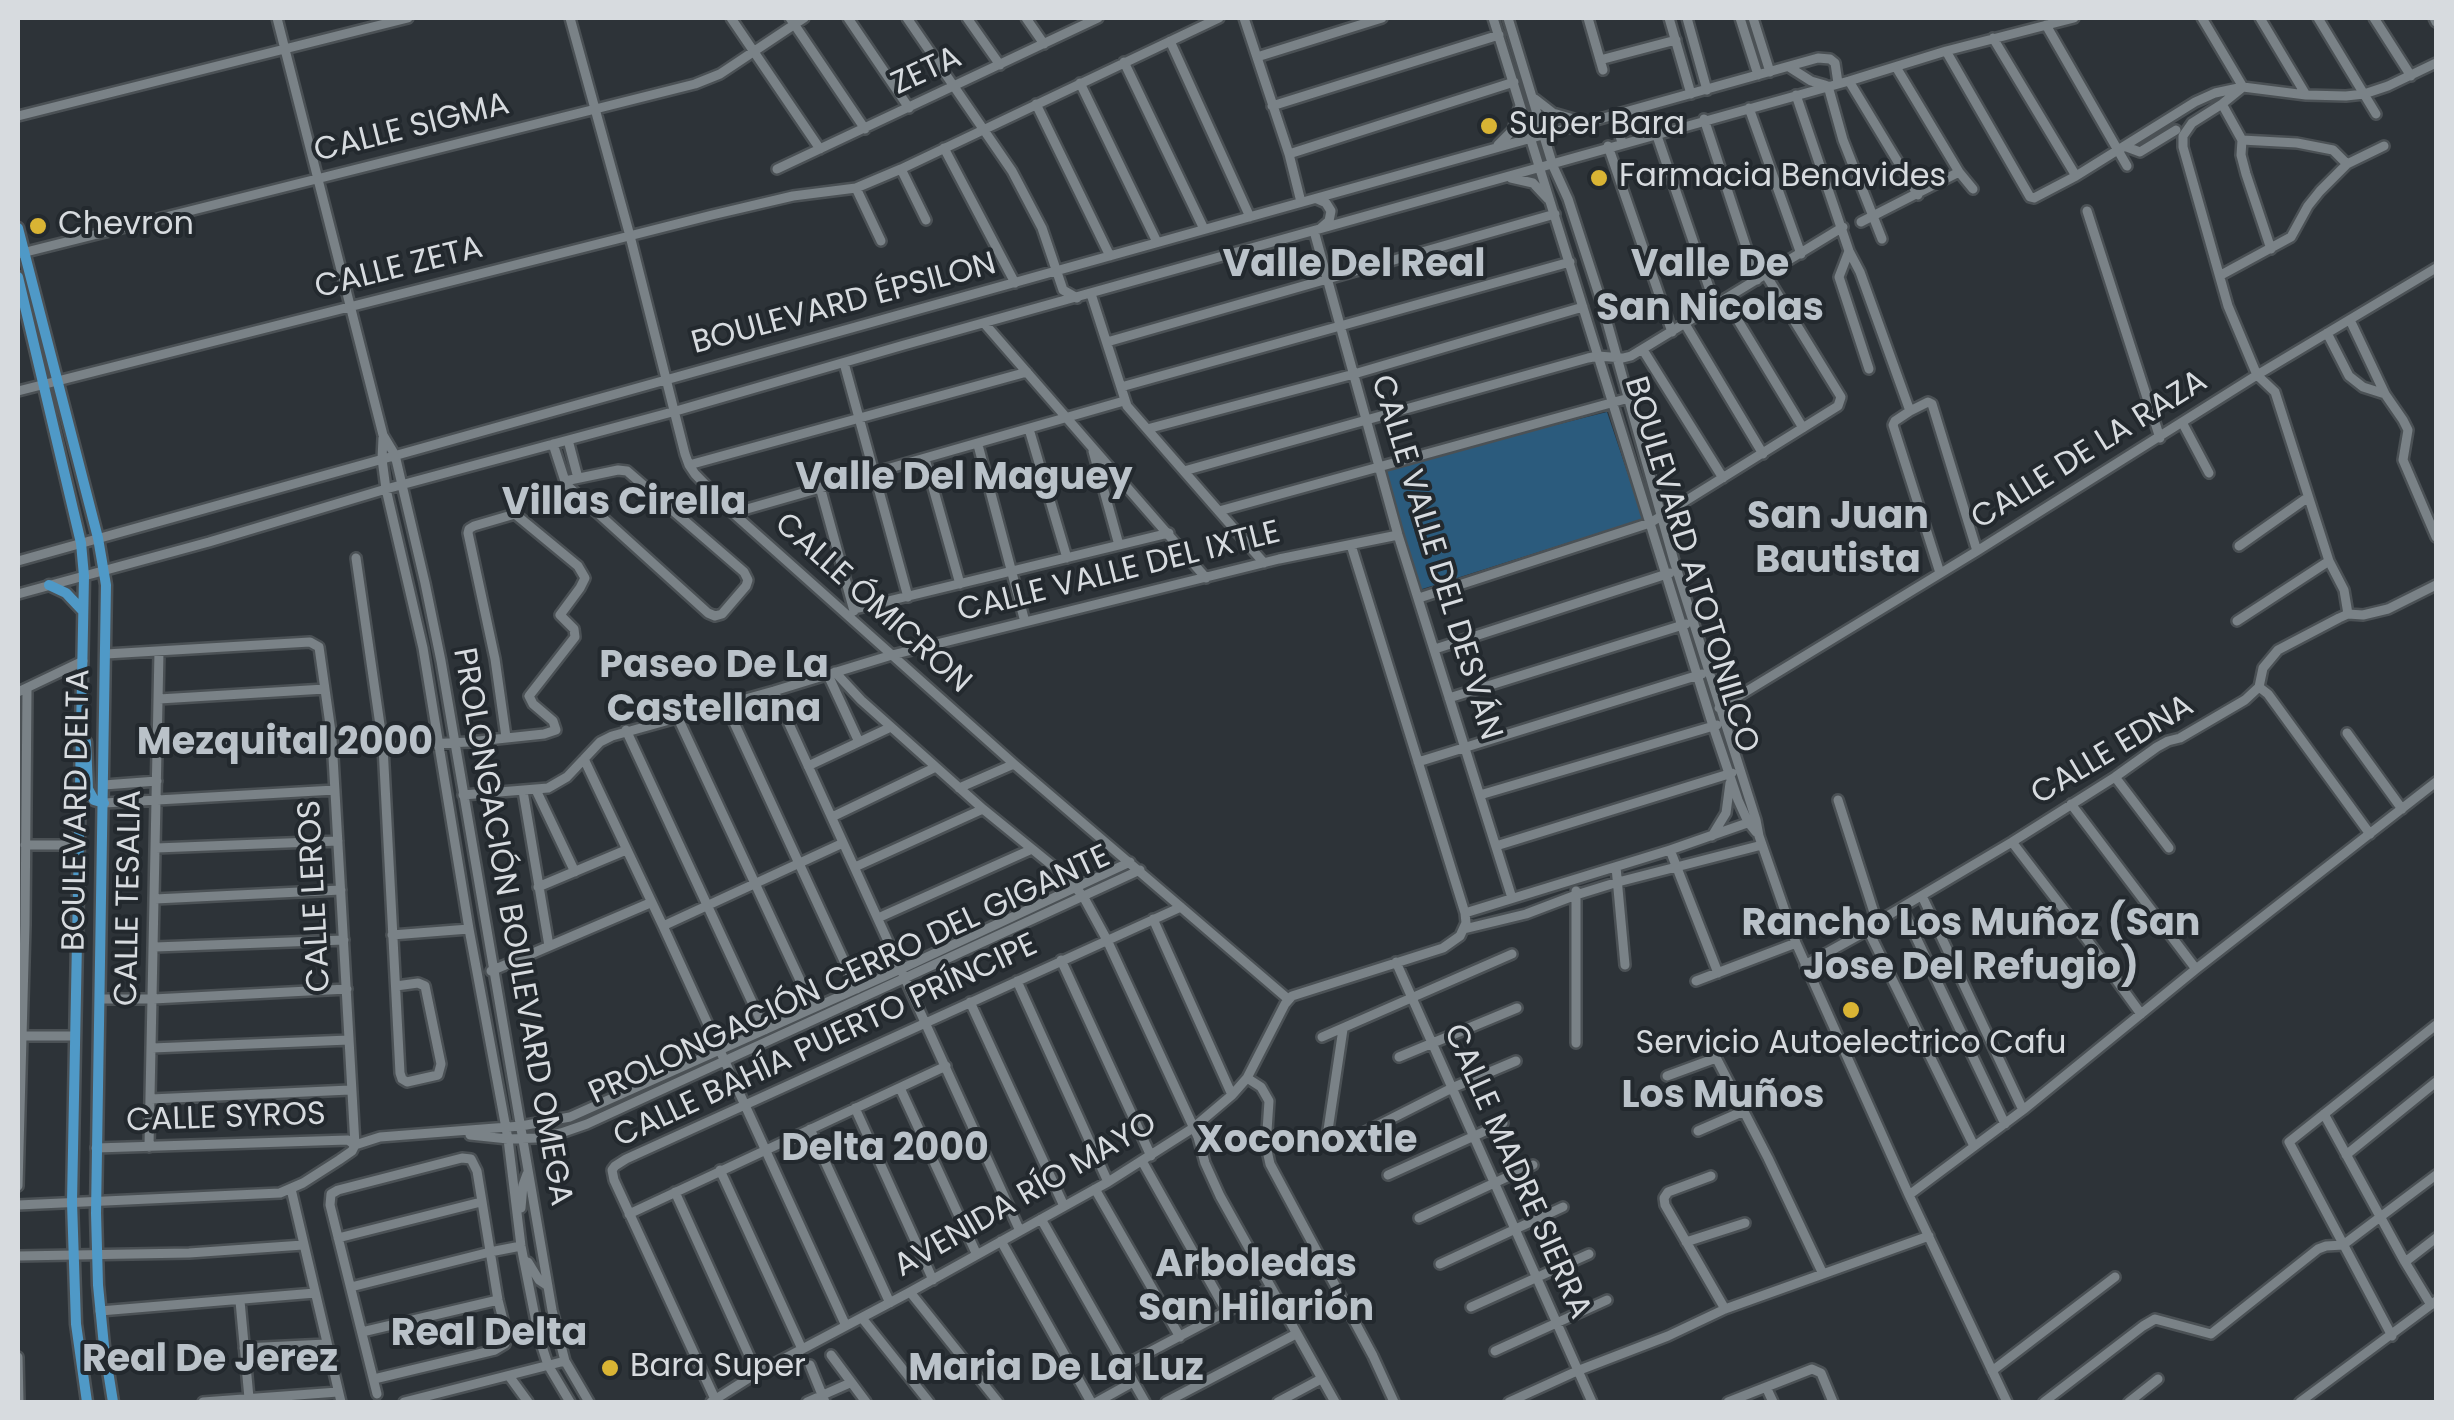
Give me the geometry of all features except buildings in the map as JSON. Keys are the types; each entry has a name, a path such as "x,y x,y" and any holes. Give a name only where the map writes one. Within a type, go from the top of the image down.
{"main road":[{"name":"BOULEVARD DELTA","path":"18,228 21,254 104,571 96,1256 113,1402"},
{"name":"BOULEVARD DELTA","path":"18,278 81,543 84,576 72,1202 76,1324 88,1402"},
{"path":"49,585 66,593 84,612"},
{"path":"82,732 88,755 90,796 104,804"}],"street":[{"path":"277,18 383,436 395,455"},
{"path":"18,116 408,18"},
{"path":"570,18 688,465 1027,372"},
{"path":"730,18 820,149"},
{"name":"CALLE SIGMA","path":"21,254 708,80 792,21 804,18"},
{"path":"848,18 909,108"},
{"path":"907,18 1012,171 1048,242 1063,290 1077,298"},
{"path":"967,18 1000,65"},
{"path":"1026,18 1044,44"},
{"name":"ZETA","path":"777,169 1094,18"},
{"name":"CALLE ZETA","path":"18,391 793,196 856,188 1219,18"},
{"path":"1244,18 1301,202"},
{"path":"1257,58 1382,18"},
{"name":"BOULEVARD ATOTONILCO","path":"1494,18 1650,523 1672,573 1733,774 1805,965 2007,1402"},
{"name":"BOULEVARD ATOTONILCO","path":"1508,18 1618,358 1661,515 1672,573"},
{"path":"1588,18 1602,65 1676,40"},
{"path":"1670,18 1687,95"},
{"path":"1687,18 1707,90"},
{"path":"1740,18 1758,76"},
{"path":"1753,18 1770,72"},
{"name":"BOULEVARD ÉPSILON","path":"18,594 2074,18"},
{"path":"2202,18 2242,87"},
{"path":"2260,18 2306,95"},
{"path":"2318,18 2376,114"},
{"path":"2374,18 2411,76"},
{"path":"792,21 864,129"},
{"path":"2046,25 2128,166"},
{"path":"1272,106 1499,35"},
{"path":"1993,38 2076,176"},
{"path":"1170,40 1250,217"},
{"path":"1946,51 2034,198 2215,93 2242,87 2306,95 2364,94 2436,62"},
{"name":"BOULEVARD ÉPSILON","path":"18,561 1818,58 1830,59 1836,65 1838,83"},
{"path":"1124,62 1204,230"},
{"path":"1789,66 1811,81 1838,83"},
{"path":"1896,67 1973,189"},
{"path":"1289,154 1514,82"},
{"path":"1080,83 1157,242"},
{"path":"1838,83 1918,195"},
{"path":"1838,83 1835,117 1882,240"},
{"path":"2121,148 2140,152 2180,133 2242,87"},
{"path":"1492,150 1512,130 1518,115 1518,95"},
{"name":"BOULEVARD ÉPSILON","path":"1622,143 1617,129 1622,119 1687,95"},
{"path":"1796,95 1910,411"},
{"path":"1533,97 1564,117 1582,122 1596,120"},
{"path":"1036,104 1110,256"},
{"path":"2222,104 2242,140 2246,174 2271,249"},
{"path":"1749,108 1801,254"},
{"path":"1419,598 1650,523 1838,406 1841,398 1761,277 1704,120"},
{"path":"2166,121 2180,133 2228,306 2257,376 2275,392 2328,561 2344,590 2348,614"},
{"path":"1656,133 1715,305"},
{"path":"2242,140 2298,143 2334,150 2347,164"},
{"path":"1608,146 1672,332"},
{"path":"2221,276 2291,237 2308,206 2347,164 2384,146"},
{"path":"944,148 1015,283"},
{"path":"900,169 926,220"},
{"path":"1861,222 1960,172"},
{"path":"1107,342 1328,280 1554,209 1532,183 1504,177"},
{"path":"856,188 881,241"},
{"name":"CALLE VALLE DEL DESVÁN","path":"1313,198 1326,203 1331,211 1328,221 1317,230 1328,280 1398,535 1512,898"},
{"path":"2087,211 2160,438"},
{"path":"1184,471 1598,356 1630,356 1842,227"},
{"path":"1849,250 1838,277 1869,369"},
{"path":"1120,387 1570,262"},
{"name":"CALLE DE LA RAZA","path":"1719,708 2436,268"},
{"path":"1091,294 1124,401 1264,562"},
{"path":"1725,299 1803,428"},
{"path":"1146,429 1583,307"},
{"path":"2350,320 2385,394 2408,430 2403,460 2436,537"},
{"path":"984,323 1206,578"},
{"path":"1686,324 1763,454"},
{"path":"2327,333 2353,381 2385,394"},
{"path":"1643,350 1723,478"},
{"path":"844,363 908,596"},
{"path":"1220,511 1629,398"},
{"path":"733,513 1124,401"},
{"path":"1940,573 1893,425 1928,402 1932,404 1977,551"},
{"path":"2183,424 2210,473"},
{"path":"1029,429 1067,558"},
{"name":"PROLONGACIÓN BOULEVARD OMEGA","path":"383,436 386,490 424,648 508,1139 522,1251 539,1336 548,1365 567,1398"},
{"path":"568,440 578,478"},
{"path":"553,444 565,481 576,494 712,616 722,614 746,586 744,572 632,473 618,470 565,481"},
{"path":"978,444 1025,622"},
{"path":"1090,444 1119,545"},
{"name":"PROLONGACIÓN BOULEVARD OMEGA","path":"395,455 426,583 552,1310 565,1360 589,1402"},
{"path":"925,458 960,584"},
{"name":"CALLE ÓMICRON","path":"688,465 733,513 852,613 1014,764 1288,999"},
{"path":"820,487 852,613 1168,534"},
{"path":"2239,546 2307,498"},
{"path":"383,746 544,734 556,730 553,721 529,696 575,637 574,629 560,615 585,578 578,566 516,514 474,526 468,533 506,736"},
{"name":"CALLE VALLE DEL IXTLE","path":"536,790 558,784 600,742 626,730 774,691 892,654 1264,562 1398,535"},
{"path":"1288,999 1443,948 1464,930 1465,913 1351,545"},
{"path":"356,558 383,746 400,1076 407,1082 438,1075 440,1064 425,986 396,986"},
{"path":"2237,620 2328,561"},
{"path":"1435,649 1672,573"},
{"name":"CALLE EDNA","path":"1805,965 2012,842 2116,777 2156,747 2180,738 2245,700 2260,687 2264,668 2278,650 2348,614 2363,615 2388,608 2436,585"},
{"path":"1450,698 1688,624"},
{"name":"CALLE LEROS","path":"159,651 304,642 318,645 332,739 355,1145"},
{"path":"106,654 159,651"},
{"name":"CALLE TESALIA","path":"149,1147 159,651"},
{"path":"18,1186 25,845 22,690 83,661"},
{"path":"1418,762 1703,673"},
{"name":"BOULEVARD ATOTONILCO","path":"1703,673 1719,708 1719,724"},
{"path":"832,674 1080,892 1107,940 1200,1142 1220,1196 1335,1402"},
{"path":"832,674 859,742"},
{"path":"2260,687 2370,834"},
{"path":"159,699 326,689"},
{"path":"774,691 1020,1230"},
{"path":"725,703 857,989"},
{"path":"677,716 812,1008"},
{"path":"1480,795 1719,724"},
{"path":"808,766 891,727"},
{"path":"626,730 765,1030"},
{"path":"2347,733 2402,809"},
{"path":"158,748 332,739"},
{"path":"584,758 846,1326"},
{"path":"959,788 1014,764"},
{"path":"832,818 936,767"},
{"path":"1496,846 1733,774 1726,813 1712,836"},
{"path":"2116,777 2169,848"},
{"path":"104,785 157,782"},
{"path":"1909,1195 2023,1110 2436,782"},
{"path":"104,804 335,790"},
{"path":"524,790 549,946"},
{"path":"464,795 536,790 575,872"},
{"path":"1838,800 1872,926 1974,1146"},
{"path":"2071,804 2196,969"},
{"path":"854,867 983,809"},
{"path":"1465,913 1752,821"},
{"path":"156,848 338,841"},
{"path":"1464,930 1760,841"},
{"path":"2012,842 2140,1014"},
{"path":"663,926 843,843"},
{"path":"25,845 79,845"},
{"path":"538,888 626,850"},
{"path":"878,918 1030,850"},
{"path":"1670,850 1718,973"},
{"name":"PROLONGACIÓN CERRO DEL GIGANTE","path":"1080,892 1130,862"},
{"path":"1616,866 1625,965"},
{"name":"PROLONGACIÓN CERRO DEL GIGANTE","path":"448,1132 522,1139 574,1129 722,1056 1080,892 1140,870"},
{"path":"1576,879 1576,1043"},
{"path":"155,899 341,890"},
{"path":"1922,896 2023,1110"},
{"path":"479,976 650,903"},
{"name":"CALLE BAHÍA PUERTO PRÍNCIPE","path":"713,1401 612,1175 615,1166 1181,906"},
{"path":"1902,908 2004,1124"},
{"path":"1152,919 1232,1095"},
{"path":"392,935 470,929"},
{"path":"154,947 344,940"},
{"path":"1696,981 1796,943"},
{"path":"1322,1037 1512,954"},
{"path":"1061,960 1147,1159 1227,1312"},
{"name":"CALLE MADRE SIERRA","path":"1396,962 1592,1402"},
{"name":"PROLONGACIÓN CERRO DEL GIGANTE","path":"448,1132 520,1126 586,1111 722,1056 812,1008 903,974"},
{"path":"1017,981 1108,1182"},
{"path":"100,999 347,990"},
{"name":"AVENIDA RÍO MAYO","path":"713,1401 757,1373 1108,1182 1193,1128 1247,1078 1288,999"},
{"path":"970,1002 1064,1206"},
{"path":"1399,1058 1517,1008"},
{"path":"2392,1336 2290,1147 2290,1140 2436,1026"},
{"path":"1328,1130 1343,1029"},
{"path":"22,1036 75,1036"},
{"path":"152,1048 349,1040"},
{"path":"1709,1044 1823,1274"},
{"path":"1667,1076 1716,1058"},
{"path":"1363,1133 1516,1061"},
{"path":"629,1214 946,1066"},
{"path":"1247,1078 1261,1087 1269,1101 1266,1146 1270,1164 1394,1402"},
{"path":"2346,1155 2436,1082"},
{"path":"900,1088 977,1255"},
{"path":"150,1099 350,1090"},
{"path":"855,1108 932,1280"},
{"path":"1698,1131 1744,1111"},
{"path":"2300,1402 2434,1303 2405,1262 2324,1114"},
{"path":"1388,1176 1503,1123"},
{"path":"810,1129 890,1302"},
{"path":"18,1205 280,1193 352,1151 355,1145 394,1135 448,1132"},
{"name":"CALLE SYROS","path":"96,1148 348,1140 355,1145"},
{"path":"374,1379 506,1344 472,1160 462,1158 331,1194 329,1201 377,1394"},
{"path":"1419,1218 1533,1165"},
{"path":"720,1170 802,1350"},
{"path":"518,1223 528,1172"},
{"path":"2044,1402 2154,1319 2211,1334 2318,1249 2343,1245 2436,1175"},
{"path":"1711,1176 1668,1192 1664,1198 1725,1309"},
{"path":"203,1402 339,1397 291,1189"},
{"path":"1095,1189 1180,1337"},
{"path":"675,1192 757,1373"},
{"path":"338,1238 481,1202"},
{"path":"1440,1264 1563,1207"},
{"path":"1041,1219 1145,1402"},
{"path":"1686,1242 1745,1223"},
{"path":"1508,1402 1725,1309 1929,1236"},
{"path":"2405,1262 2436,1238"},
{"path":"1001,1241 1094,1402 1133,1382"},
{"path":"18,1256 304,1245"},
{"path":"351,1286 490,1252 522,1251 539,1280 548,1286"},
{"path":"1471,1307 1589,1254"},
{"path":"1992,1371 2115,1277"},
{"path":"1124,1364 1271,1288"},
{"path":"910,1292 998,1402"},
{"path":"100,1311 315,1294"},
{"path":"362,1332 498,1300"},
{"path":"1495,1351 1608,1300"},
{"path":"240,1301 249,1398"},
{"path":"539,1336 552,1310"},
{"path":"862,1318 930,1402"},
{"path":"1166,1402 1296,1334"},
{"path":"244,1348 326,1344"},
{"path":"831,1355 866,1402"},
{"path":"18,1356 19,1402"},
{"path":"404,1402 565,1360"},
{"path":"810,1365 824,1399"},
{"path":"1728,1402 1816,1369 1833,1402"},
{"path":"509,1376 528,1402"},
{"path":"1278,1402 1321,1379"},
{"path":"2129,1402 2158,1379"},
{"path":"807,1402 824,1399 850,1383"},
{"path":"1766,1387 1773,1402"},
{"path":"567,1398 579,1402"}],"shaded area":[{"path":"1607,412 1643,519 1419,590 1384,468"}],"place":[{"name":"Super Bara","path":"1489,126"},
{"name":"Farmacia Benavides","path":"1599,178"},
{"name":"Chevron","path":"38,226"},
{"name":"Servicio Autoelectrico Cafu","path":"1851,1010"},
{"name":"Bara Super","path":"610,1368"}],"district":[{"name":"Valle Del Real","path":"1354,266"},
{"name":"Valle De San Nicolas","path":"1710,288"},
{"name":"Valle Del Maguey","path":"964,479"},
{"name":"Villas Cirella","path":"624,504"},
{"name":"San Juan Bautista","path":"1838,540"},
{"name":"Paseo De La Castellana","path":"714,689"},
{"name":"Mezquital 2000","path":"285,744"},
{"name":"Rancho Los Muñoz (San Jose Del Refugio)","path":"1971,947"},
{"name":"Los Muños","path":"1723,1097"},
{"name":"Xoconoxtle","path":"1307,1142"},
{"name":"Delta 2000","path":"885,1150"},
{"name":"Arboledas San Hilarión","path":"1256,1288"},
{"name":"Real Delta","path":"489,1335"},
{"name":"Real De Jerez","path":"210,1361"},
{"name":"Maria De La Luz","path":"1056,1370"}]}
